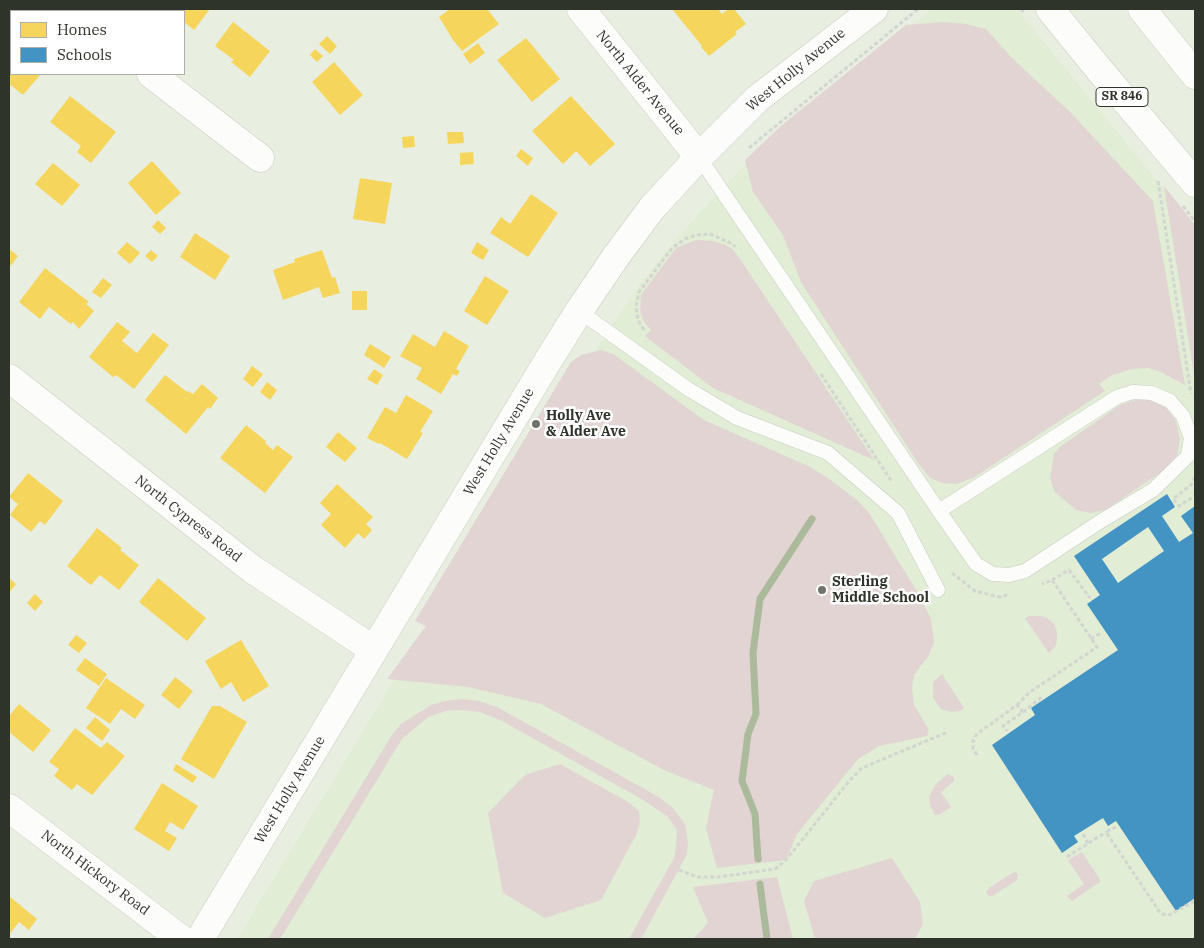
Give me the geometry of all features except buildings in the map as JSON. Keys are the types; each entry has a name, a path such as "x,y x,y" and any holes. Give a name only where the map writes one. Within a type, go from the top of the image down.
{"street":[{"name":"North Alder Avenue","path":"581,9 699,157"},
{"name":"West Holly Avenue","path":"200,939 579,311 652,208 757,98 874,9"},
{"name":"SR 846","path":"1050,9 1097,67 1189,195"},
{"path":"1142,9 1195,76"},
{"path":"152,75 260,158"},
{"name":"North Cypress Road","path":"9,378 252,570 374,650"},
{"name":"North Hickory Road","path":"9,808 181,939"}],"lane":[{"path":"699,157 939,511 976,564 993,574 1009,575 1025,571 1100,521 1153,490 1188,456 1191,438 1183,416 1170,402 1152,393 1133,392 1117,397 939,511"},
{"path":"579,311 688,389 737,418 828,453 898,513 938,590"}],"path":[{"path":"749,148 918,9"},
{"path":"1164,183 1157,175 1191,395"},
{"path":"1189,195 1195,221"},
{"path":"1191,485 1195,476"},
{"path":"1195,482 1172,499 1179,506 1195,496"},
{"path":"1052,580 1069,570 1090,598"},
{"path":"1091,639 1101,633"},
{"path":"1007,731 1003,726 1042,698"},
{"path":"977,755 973,740 977,734 1017,705 1023,712"},
{"path":"679,870 696,877 718,877 775,869 786,860 850,780 862,768 948,732"},
{"path":"1066,857 1116,827"},
{"path":"1106,832 1161,914 1170,915 1195,901"},
{"path":"1083,834 1088,843"}],"shaded area":[{"name":"Sterling Middle School","path":"931,9 1017,9 1195,227 1195,939 237,939 577,378 640,284 681,233 758,151"},
{"path":"944,22 966,24 986,29 1011,57 1070,112 1153,201 1185,385 1161,372 1148,368 1132,369 1112,375 1099,384 1105,391 973,478 956,484 943,483 930,478 918,463 801,282 783,235 753,192 745,160 782,125 906,25"},
{"path":"1164,186 1195,225 1195,380"},
{"path":"696,240 713,241 723,244 731,248 738,256 874,460 713,388 645,336 651,330 644,322 640,312 641,295 676,248"},
{"path":"601,350 613,354 704,420 808,466 857,500 869,513 919,595 931,619 934,642 929,655 914,675 912,689 914,705 929,730 927,736 879,746 858,759 797,834 786,860 717,868 706,828 714,790 664,770 541,704 468,687 387,679 426,626 415,621 571,362 581,355"},
{"path":"1135,400 1150,400 1165,407 1176,421 1180,440 1177,456 1169,467 1105,510 1091,513 1076,510 1054,491 1050,478 1054,454 1061,446 1120,405"},
{"path":"1041,616 1054,624 1057,640 1056,645 1049,653 1025,618"},
{"path":"942,674 964,708 959,711 951,712 941,709 933,698 933,682"},
{"path":"462,699 479,701 497,707 657,796 672,807 685,824 688,842 687,854 641,939 629,939 675,856 677,830 668,817 645,801 502,721 480,712 462,710 446,711 428,717 402,739 280,939 268,939 392,735 401,724 431,705"},
{"path":"560,764 628,802 639,811 640,822 637,833 601,900 545,918 503,893 488,813 525,775"},
{"path":"948,774 954,777 954,781 941,792 951,807 939,815 935,815 930,805 929,797 935,785"},
{"path":"1082,852 1100,882 1072,901 1067,896 1084,884 1068,860"},
{"path":"892,858 920,902 923,924 915,939 815,939 804,901 814,881"},
{"path":"1014,872 1018,874 1017,880 992,896 986,893 989,888"},
{"path":"777,877 793,939 693,939 708,923 693,887"}],"waterway":[{"path":"758,859 755,814 742,781 748,734 756,714 753,653 760,599 812,519"},
{"path":"760,884 767,939"}],"place":[{"name":"Holly Ave & Alder Ave","path":"536,424"},
{"name":"Sterling Middle School","path":"822,590"}]}
